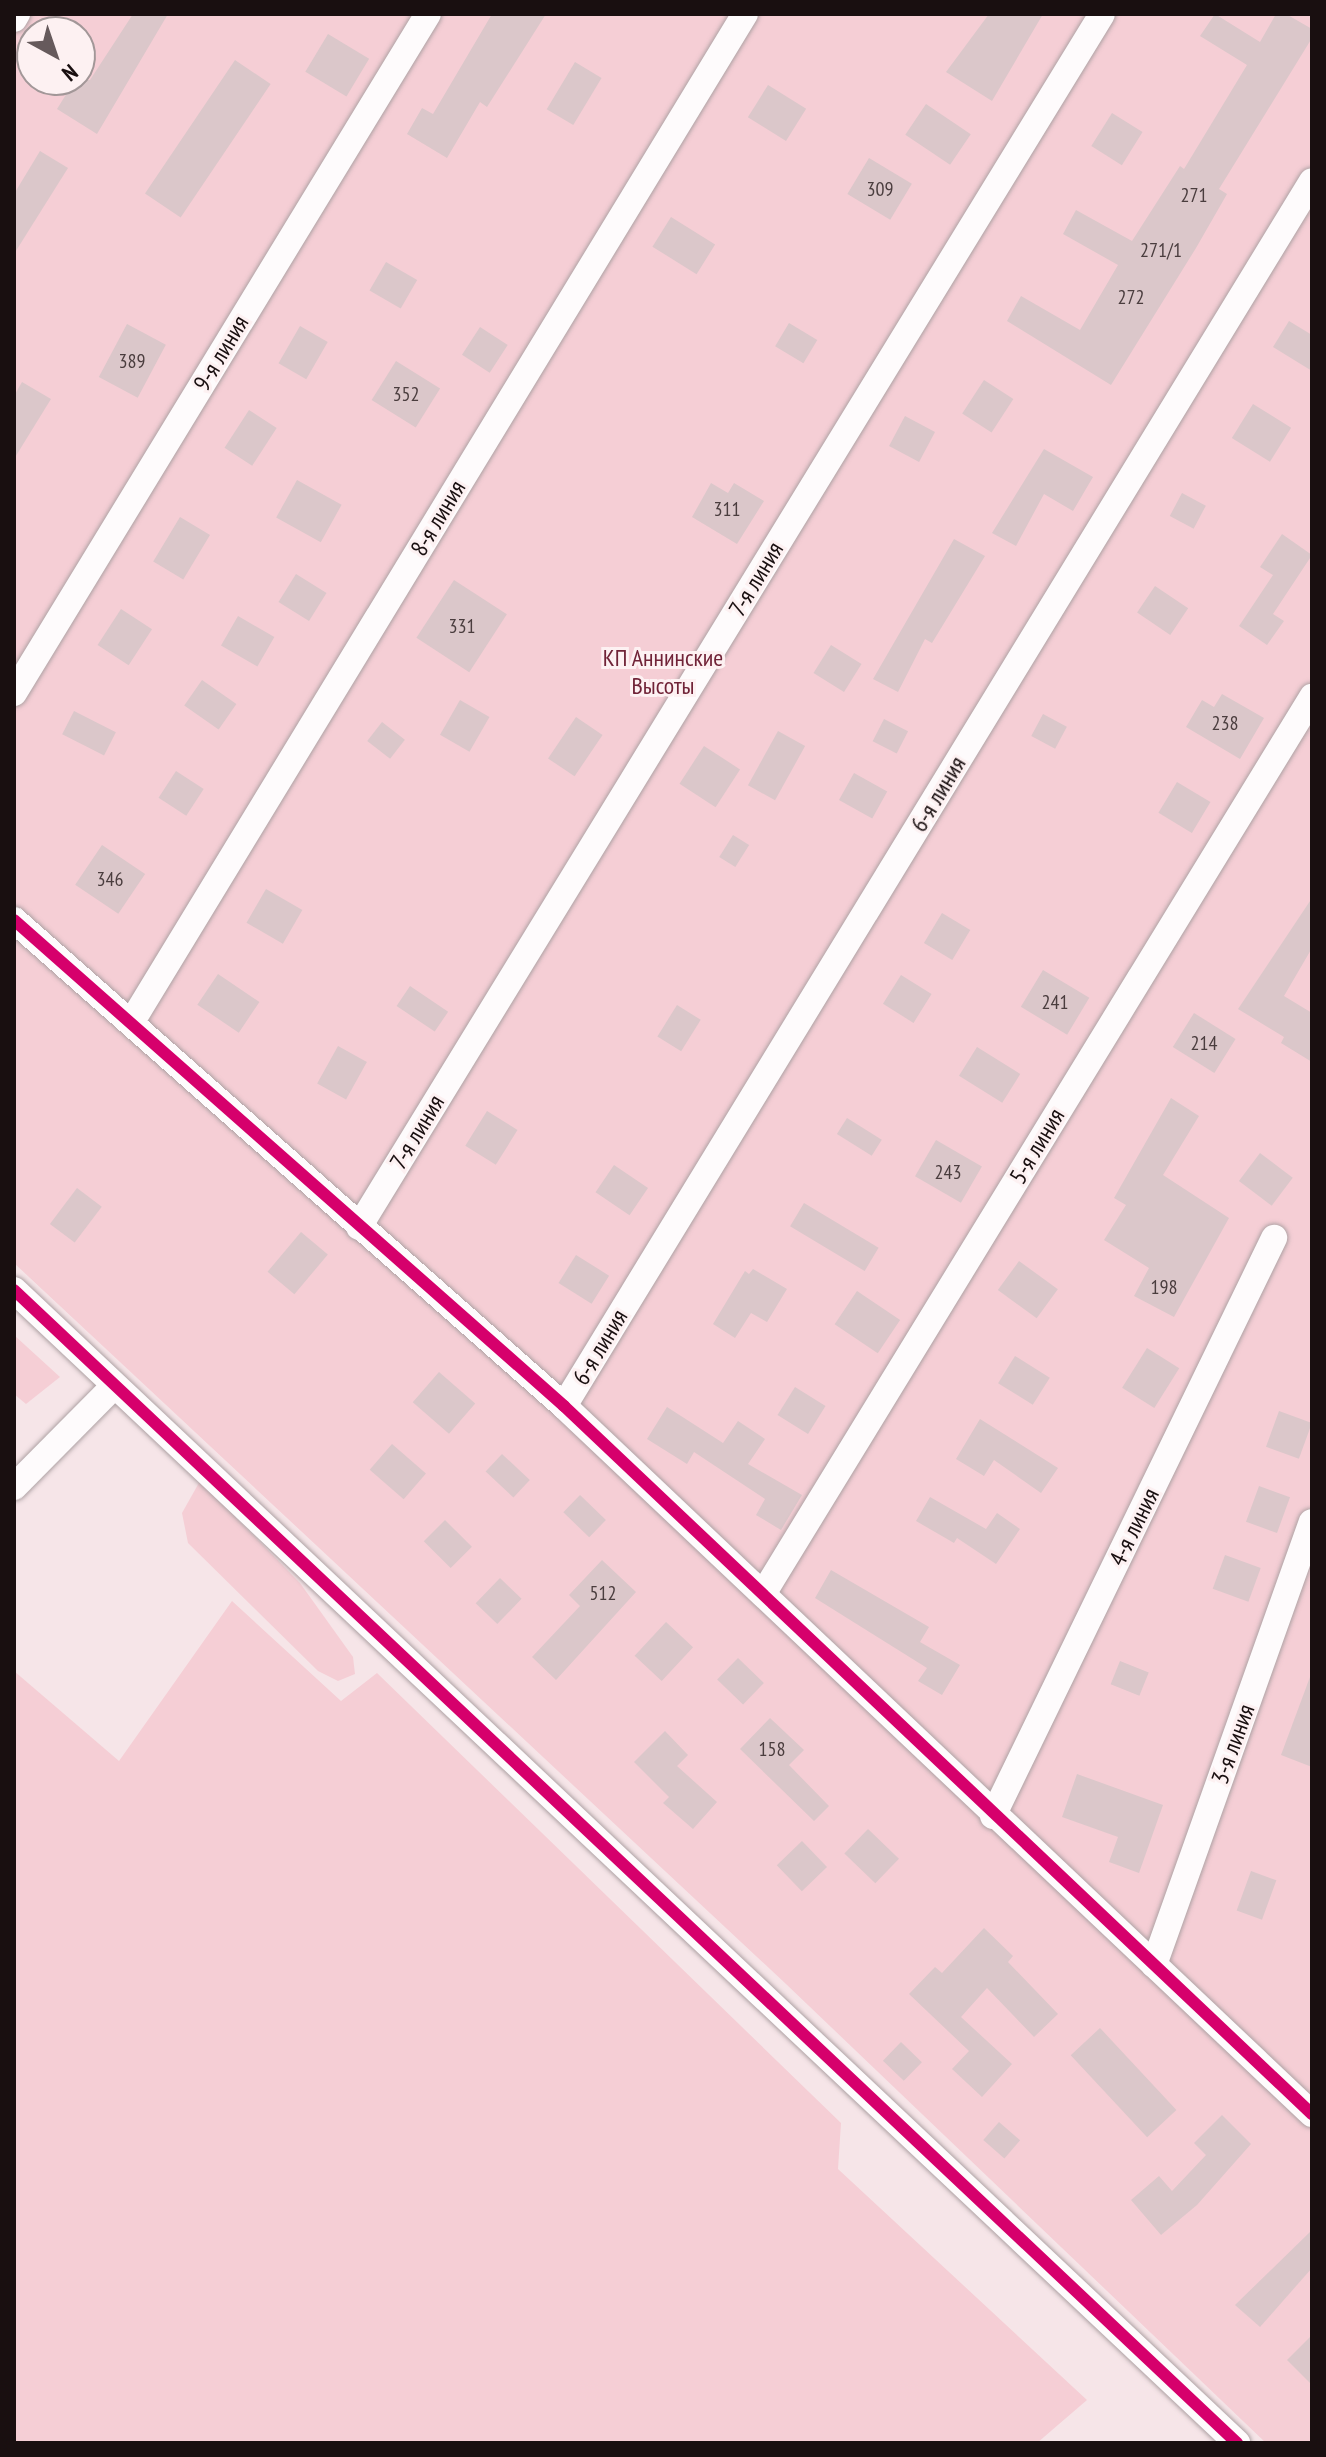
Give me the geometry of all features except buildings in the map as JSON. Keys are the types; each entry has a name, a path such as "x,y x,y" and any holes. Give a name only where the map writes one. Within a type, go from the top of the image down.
{"street":[{"name":"9-я линия","path":"14,693 428,14"},
{"name":"8-я линия","path":"131,1023 745,14"},
{"name":"7-я линия","path":"359,1227 1102,14"},
{"name":"6-я линия","path":"564,1406 1312,181"},
{"name":"5-я линия","path":"763,1594 1312,697"},
{"path":"14,920 564,1406 993,1816 1312,2114"},
{"name":"4-я линия","path":"993,1816 1274,1238"},
{"path":"14,1290 1237,2443"},
{"path":"14,1487 114,1386"},
{"name":"3-я линия","path":"1154,1965 1312,1522"}],"green space":[{"name":"КП Аннинские Высоты","path":"14,14 1312,14 1312,2443 1266,2443 786,1984 14,1263"},
{"path":"14,1335 60,1377 26,1404 14,1394"},
{"path":"200,1481 300,1583 353,1657 355,1674 338,1681 318,1671 188,1543 182,1513"},
{"path":"232,1601 341,1701 377,1673 841,2123 838,2169 1087,2400 1037,2443 14,2443 14,1671 119,1761"}],"cycle path":[{"path":"14,920 564,1406 1312,2114"},
{"path":"14,1290 1237,2443"}]}
